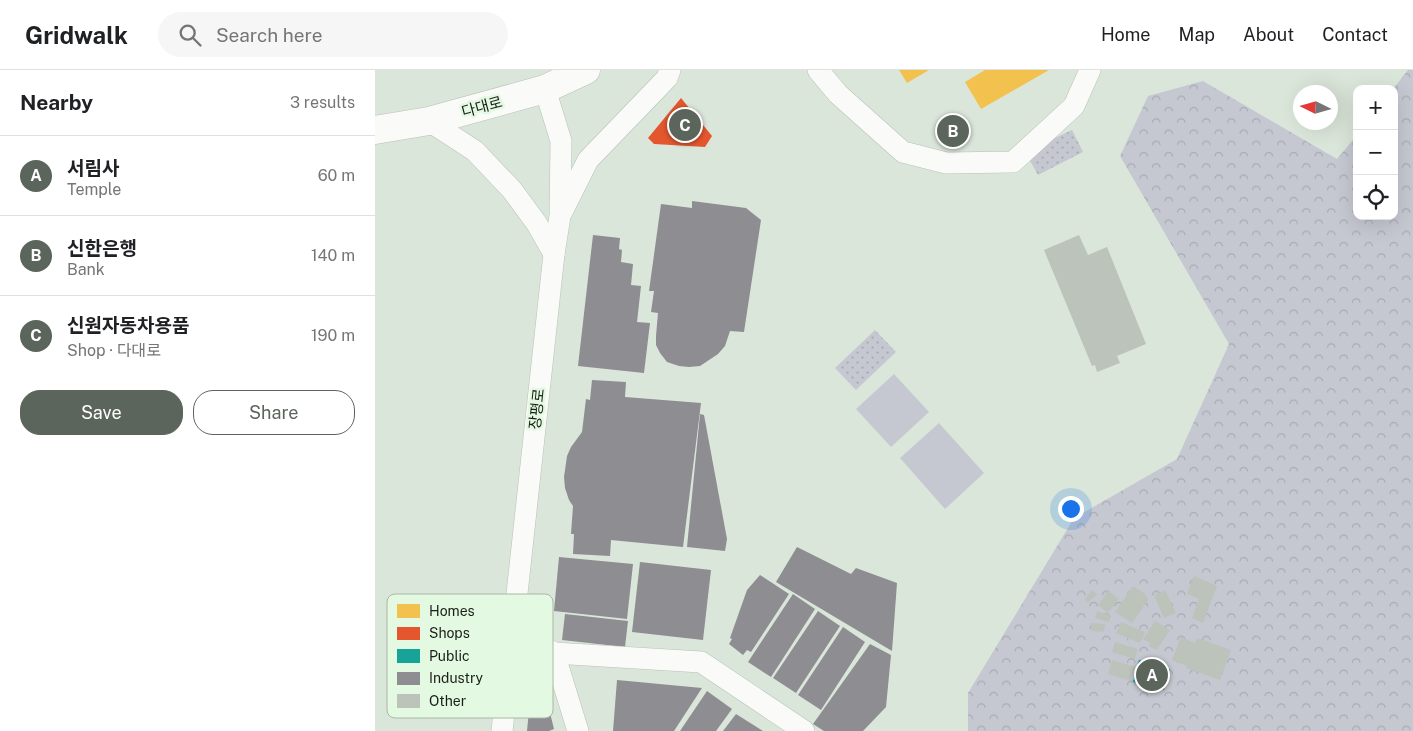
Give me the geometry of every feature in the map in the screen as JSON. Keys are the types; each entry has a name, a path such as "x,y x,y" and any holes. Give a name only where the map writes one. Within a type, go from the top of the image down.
{"main road":[{"name":"다대로","path":"375,130 429,121 545,89 586,70"}],"street":[{"path":"560,216 588,160 667,78 670,70"},
{"path":"818,70 838,94 903,152 946,163 1013,162 1074,106 1090,70"},
{"name":"장평로","path":"517,594 554,254 560,216 561,141 545,89"},
{"path":"429,121 475,151 512,190 537,224 554,254"},
{"path":"577,731 555,653 701,662 804,731"},
{"name":"장평로","path":"502,731 503,718"}],"green space":[{"path":"1408,70 1413,70 1413,731 968,731 968,693 1074,518 1177,459 1229,344 1120,156 1148,96 1203,81 1337,159 1353,140 1353,220 1398,220 1398,85 1396,85"},
{"path":"1072,130 1083,152 1038,175 1025,152"},
{"path":"875,330 896,352 856,390 835,368"},
{"path":"894,374 929,412 891,447 856,409"},
{"path":"939,423 984,473 945,509 900,458"}],"building: Homes":[{"path":"899,70 929,70 907,83"},
{"path":"985,70 1049,70 981,109 965,82"}],"building: Shops":[{"path":"681,98 712,136 705,147 654,144 648,138"}],"building: Public":[{"path":"1139,660 1170,669 1164,690 1133,682"}],"building: Industry":[{"path":"692,201 746,208 761,220 744,332 730,331 725,346 718,354 700,366 689,367 667,362 660,353 656,345 658,313 651,312 654,291 649,291 661,204 692,208"},
{"path":"593,235 620,238 621,262 633,264 631,285 641,286 637,322 650,323 644,373 578,366"},
{"path":"592,380 626,382 625,397 701,403 683,547 611,540 610,556 573,554 574,534 571,534 573,506 565,488 564,477 567,456 582,432 586,399 590,400"},
{"path":"700,414 704,415 727,539 725,551 687,547"},
{"path":"797,547 851,574 856,568 897,583 892,651 776,582"},
{"path":"559,557 633,564 627,619 554,611"},
{"path":"640,562 711,570 703,640 632,632"},
{"path":"760,575 789,594 751,652 747,650 743,655 729,644 732,639 730,638 747,590"},
{"path":"793,594 815,609 771,677 748,662"},
{"path":"818,611 840,626 796,693 773,678"},
{"path":"565,614 628,621 625,647 562,640"},
{"path":"843,627 865,642 821,710 798,695"},
{"path":"870,644 891,655 886,707 863,731 824,731 813,724"},
{"path":"617,680 702,688 674,731 613,731"},
{"path":"707,691 732,709 716,731 680,731"},
{"path":"736,714 763,731 723,731"},
{"path":"528,718 551,718 554,729 549,731 527,731"}],"building: Other":[{"path":"1079,235 1088,255 1107,247 1146,344 1117,356 1120,363 1097,372 1095,365 1092,366 1044,250"},
{"path":"1194,576 1217,586 1203,623 1192,618 1199,599 1187,594"},
{"path":"1133,586 1145,594 1148,600 1132,623 1115,612"},
{"path":"1092,590 1097,594 1088,603 1085,599"},
{"path":"1165,590 1176,613 1164,618 1154,595"},
{"path":"1108,591 1119,599 1108,613 1098,605"},
{"path":"1097,611 1110,615 1109,622 1095,618"},
{"path":"1155,621 1170,630 1157,650 1149,646 1150,643 1143,639"},
{"path":"1121,622 1145,632 1140,643 1116,633"},
{"path":"1091,623 1105,624 1104,632 1091,631"},
{"path":"1181,637 1195,643 1197,638 1231,650 1220,680 1186,668 1187,666 1172,660"},
{"path":"1115,642 1138,649 1135,659 1112,652"},
{"path":"1112,660 1135,667 1130,681 1108,674"}],"place":[{"name":"신원자동차용품","path":"685,125"},
{"name":"신한은행","path":"953,131"},
{"name":"서림사","path":"1152,675"}]}
